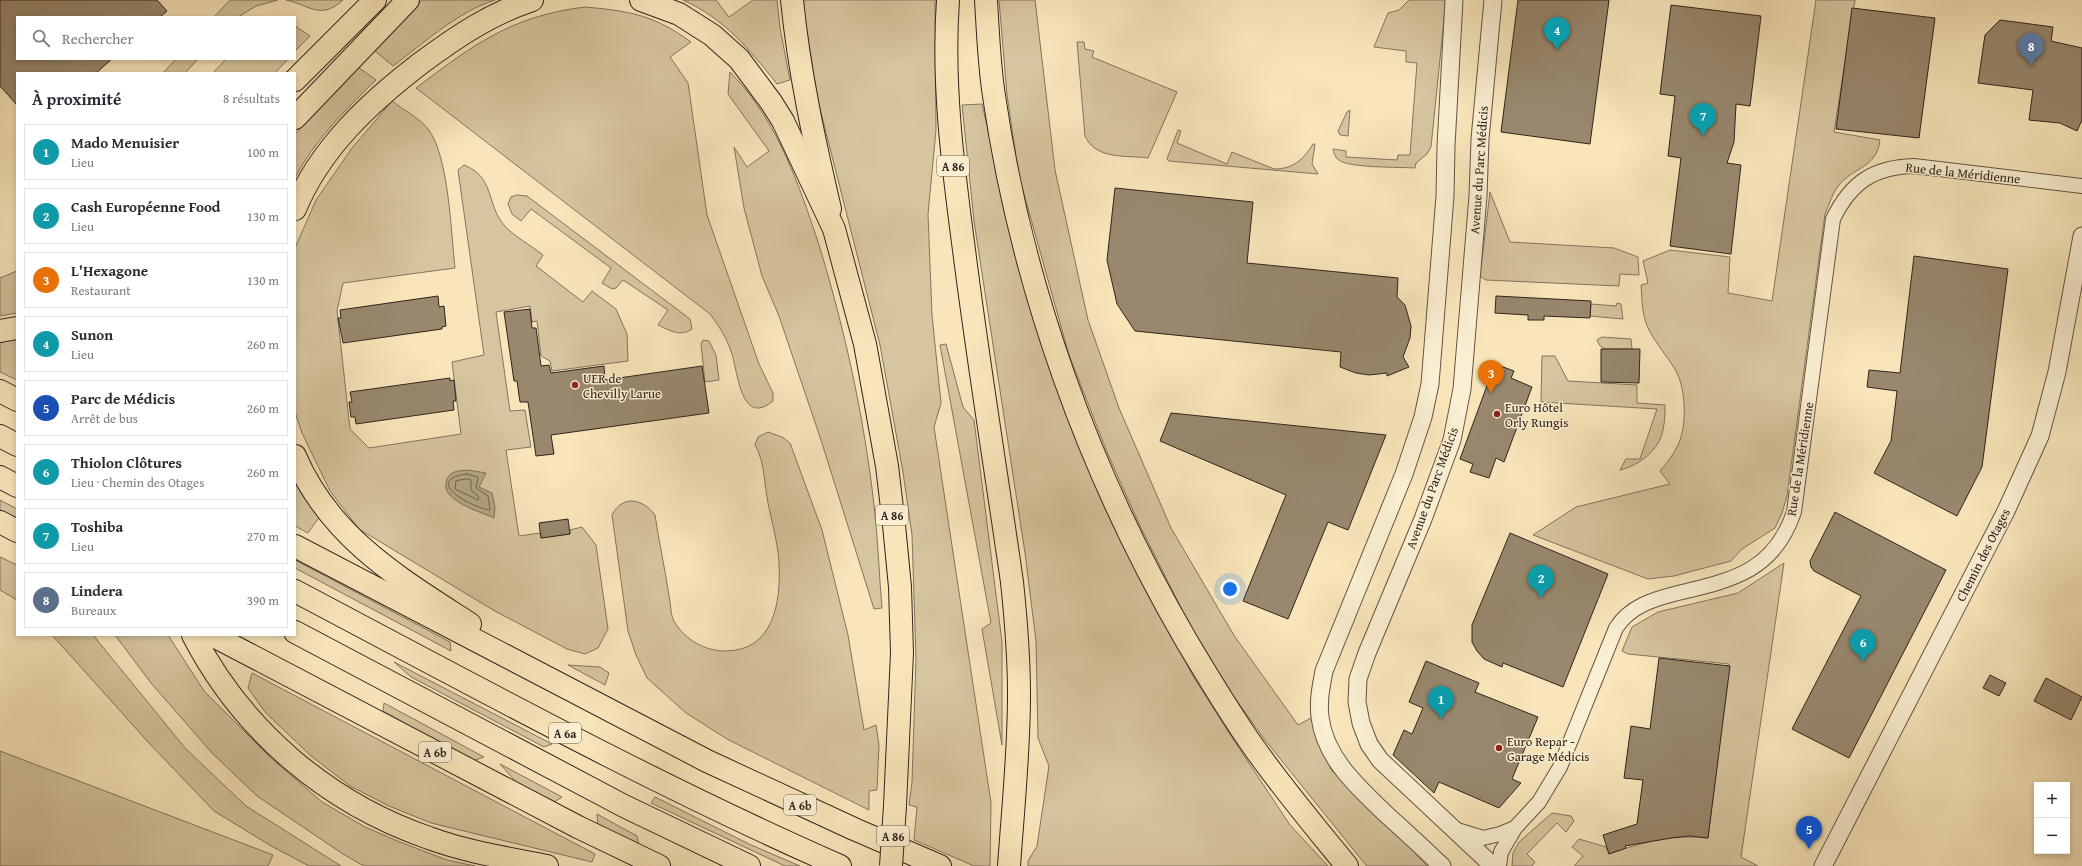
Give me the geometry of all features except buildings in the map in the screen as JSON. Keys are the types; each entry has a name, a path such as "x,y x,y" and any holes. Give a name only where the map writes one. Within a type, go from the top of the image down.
{"highway":[{"path":"296,79 375,0"},
{"path":"296,117 408,0"},
{"path":"296,207 315,170 334,144 377,99 455,38 508,8 532,0"},
{"path":"640,0 679,14 712,35 739,59 783,121 834,229"},
{"name":"A 86","path":"792,0 796,42 806,100 834,229 865,344 887,466 894,525 900,587 902,653 895,806 890,866"},
{"name":"A 86","path":"948,0 947,86 953,172 974,330 1012,582 1016,619 1019,709 1009,862"},
{"path":"986,0 993,92 1018,217 1044,316 1077,413 1097,462 1151,577 1223,702 1287,793 1347,866"},
{"path":"0,331 16,328"},
{"path":"0,391 16,399"},
{"path":"0,436 16,444"},
{"path":"296,458 301,470 328,512 342,529 372,558 411,586 575,693"},
{"path":"0,477 16,485"},
{"path":"0,522 16,530"},
{"name":"A 6b","path":"296,547 707,762 854,829 940,866"},
{"name":"A 6a","path":"296,592 645,775 742,823 840,866"},
{"path":"296,633 624,806 749,866"},
{"path":"194,636 204,656 236,703 265,736 287,757 320,782 368,812 429,838 493,855 547,866"},
{"name":"A 6b","path":"214,636 571,823 659,866"}],"street":[{"path":"1442,866 1352,780 1337,762 1326,740 1320,718 1319,696 1324,671 1409,461 1426,404 1430,384 1445,196 1446,146 1454,0"},
{"name":"Avenue du Parc Médicis","path":"1493,0 1480,139 1478,196 1462,389 1452,440 1423,519 1367,653 1358,679 1358,709 1361,723 1369,744 1396,777 1457,830 1493,866"},
{"name":"Rue de la Méridienne","path":"1457,830 1484,838 1500,834 1515,828 1539,802 1560,767 1616,628 1621,620 1652,599 1709,586 1746,572 1772,551 1788,529 1794,512 1833,219 1841,203 1849,192 1863,180 1879,171 1897,167 1914,166 2082,186"},
{"name":"Chemin des Otages","path":"1823,862 2006,511 2040,436 2057,372 2082,236"},
{"path":"1499,866 1501,852 1515,828"}],"shaded area":[{"path":"230,0 278,0 256,6 240,16 215,16"},
{"path":"286,0 343,0 328,9 316,10"},
{"path":"422,0 495,0 481,5 454,20 393,66 374,50"},
{"path":"683,0 716,0 729,17 753,0 777,0 780,28 790,80 777,84 746,47 724,26 711,16"},
{"path":"802,0 935,0 936,130 928,214 932,315 941,403 934,427 991,803 990,866 974,866 914,840 917,807 909,805 912,782 916,658 912,535 903,472 880,345 818,101"},
{"path":"999,0 1035,0 1055,170 1088,320 1119,408 1171,528 1235,637 1298,725 1313,717 1322,749 1332,771 1389,825 1427,866 1367,866 1361,859 1265,740 1232,694 1190,626 1140,526 1107,452 1069,355 1019,176 1007,95"},
{"path":"1409,0 1446,0 1431,147 1427,154 1416,163 1415,168 1363,166 1344,163 1337,158 1333,149 1346,151 1346,157 1397,160 1398,155 1410,155 1417,63 1406,62 1406,51 1374,47 1388,13 1399,10"},
{"path":"1816,0 1855,0 1834,132 1880,140 1878,149 1869,162 1850,175 1838,186 1832,196 1825,214 1787,496 1782,513 1775,528 1742,549 1731,561 1674,576 1648,579 1533,535 1576,507 1670,484 1660,471 1675,451 1682,435 1684,416 1683,395 1679,377 1675,369 1658,345 1645,320 1641,285 1648,283 1643,261 1670,250 1730,257 1728,293 1772,301"},
{"path":"585,7 615,10 641,16 665,26 691,42 670,57 688,83 707,215 759,364 773,393 773,401 762,407 754,407 747,402 742,393 729,346 710,314 416,88 456,58 514,25 535,17"},
{"path":"296,27 310,36 296,50"},
{"path":"1077,42 1084,42 1085,49 1094,51 1092,57 1177,92 1148,158 1104,153 1090,144 1085,136"},
{"path":"175,60 197,60 186,72 164,72"},
{"path":"225,60 287,60 276,72 214,72"},
{"path":"358,67 376,80 353,102 321,138 311,151 296,176 296,133"},
{"path":"730,72 755,102 775,135 792,171 819,245 845,341 865,439 875,518 882,608 874,609 821,440 779,316 762,276 744,208 734,147 747,167 769,151 728,94"},
{"path":"392,101 425,125 435,141 441,157 445,176 455,268 343,283 337,311 350,429 369,448 461,434 452,362 484,355 458,170 464,165 474,170 481,176 486,184 498,217 504,225 517,237 543,255 536,266 583,302 592,291 616,309 627,334 628,361 552,371 550,361 541,356 537,321 532,322 530,306 496,312 510,411 525,410 531,447 506,450 519,536 540,533 541,538 570,534 570,530 582,527 596,545 608,629 598,648 585,654 567,649 493,610 359,529 330,491 302,433 296,415 296,246 316,200 352,148"},
{"path":"982,104 1017,256 1145,585 1193,676 1231,736 1290,825 1328,866 1028,866 1028,861 1037,846 1049,766 1038,738 1036,641 1025,553 974,221 962,105"},
{"path":"1350,110 1348,136 1340,135 1338,131 1347,112"},
{"path":"1178,130 1181,131 1177,143 1227,164 1232,152 1274,169 1281,169 1297,162 1305,155 1313,144 1315,144 1312,164 1318,174 1169,161 1167,159"},
{"path":"1490,192 1510,242 1614,248 1638,257 1639,275 1620,274 1619,286 1486,280 1480,276"},
{"path":"517,195 527,196 690,319 692,329 679,333 658,325 668,310 623,280 616,288 612,289 602,283 611,268 531,209 521,221 512,214 508,204 511,197"},
{"path":"16,271 16,313 0,316 0,278"},
{"path":"1617,303 1621,304 1623,319 1590,316 1591,304 1616,306"},
{"path":"1602,337 1631,339 1632,349 1605,349 1600,346 1597,340"},
{"path":"16,338 16,380 0,372 0,342"},
{"path":"703,340 709,341 716,355 719,380 705,382 701,344"},
{"path":"946,344 963,407 974,420 1002,642 1002,745 982,629 991,623 940,345"},
{"path":"1542,356 1555,356 1568,381 1637,385 1637,403 1665,405 1665,420 1661,437 1658,444 1648,456 1634,465 1620,470 1626,459 1640,459 1657,409 1541,402"},
{"path":"768,432 782,437 790,443 822,530 848,635 864,730 876,725 879,745 877,790 869,791 869,810 727,739 686,713 647,678 636,655 628,631 612,515 622,504 633,501 645,505 655,515 672,617 679,629 690,639 703,647 725,651 741,649 754,643 764,633 771,622 776,608 779,578 776,540 761,459 755,445 758,437"},
{"path":"296,483 302,494 320,516 308,533 296,527"},
{"path":"0,500 16,508 16,519 0,511"},
{"path":"0,557 16,565 16,599 0,590"},
{"path":"296,561 450,642 451,651 296,569"},
{"path":"1784,563 1741,857 1758,866 1574,866 1583,856 1572,847 1579,839 1606,847 1609,854 1634,846 1669,838 1708,838 1729,664 1628,654 1622,651 1632,627 1658,612 1738,593"},
{"path":"53,636 94,636 185,748 246,806 341,866 309,866 273,847 214,811 148,742"},
{"path":"116,636 169,636 204,691 271,758 322,802 365,827 400,842 447,860 475,866 364,866 343,854 257,796 212,753 151,683"},
{"path":"394,662 552,744 544,747 411,677"},
{"path":"568,665 600,667 609,673 605,685"},
{"path":"252,673 595,854 592,862 431,823 389,806 350,786 310,755 265,712 248,688"},
{"path":"384,703 484,757 473,761 383,711"},
{"path":"0,751 273,855 268,866 0,866"},
{"path":"500,764 562,797 554,802 517,783"},
{"path":"655,797 749,844 800,866 785,866 651,803"},
{"path":"1552,813 1571,816 1574,821 1566,832 1557,823 1527,854 1535,862 1532,866 1512,866 1513,853 1519,842"},
{"path":"597,814 637,836 639,846 598,825"}],"water":[{"path":"468,470 486,473 479,487 492,493 495,507 494,518 464,505 450,495 446,489 447,479 451,474 457,471"}],"place":[{"name":"Sunon","path":"1557,50"},
{"name":"Lindera","path":"2031,66"},
{"name":"Toshiba","path":"1703,136"},
{"name":"UER de Chevilly Larue","path":"575,385"},
{"name":"L'Hexagone","path":"1491,393"},
{"name":"Euro Hôtel Orly Rungis","path":"1497,414"},
{"name":"Cash Européenne Food","path":"1541,598"},
{"name":"Thiolon Clôtures","path":"1863,662"},
{"name":"Mado Menuisier","path":"1441,719"},
{"name":"Euro Repar - Garage Médicis","path":"1499,748"},
{"name":"Parc de Médicis","path":"1809,849"}]}
